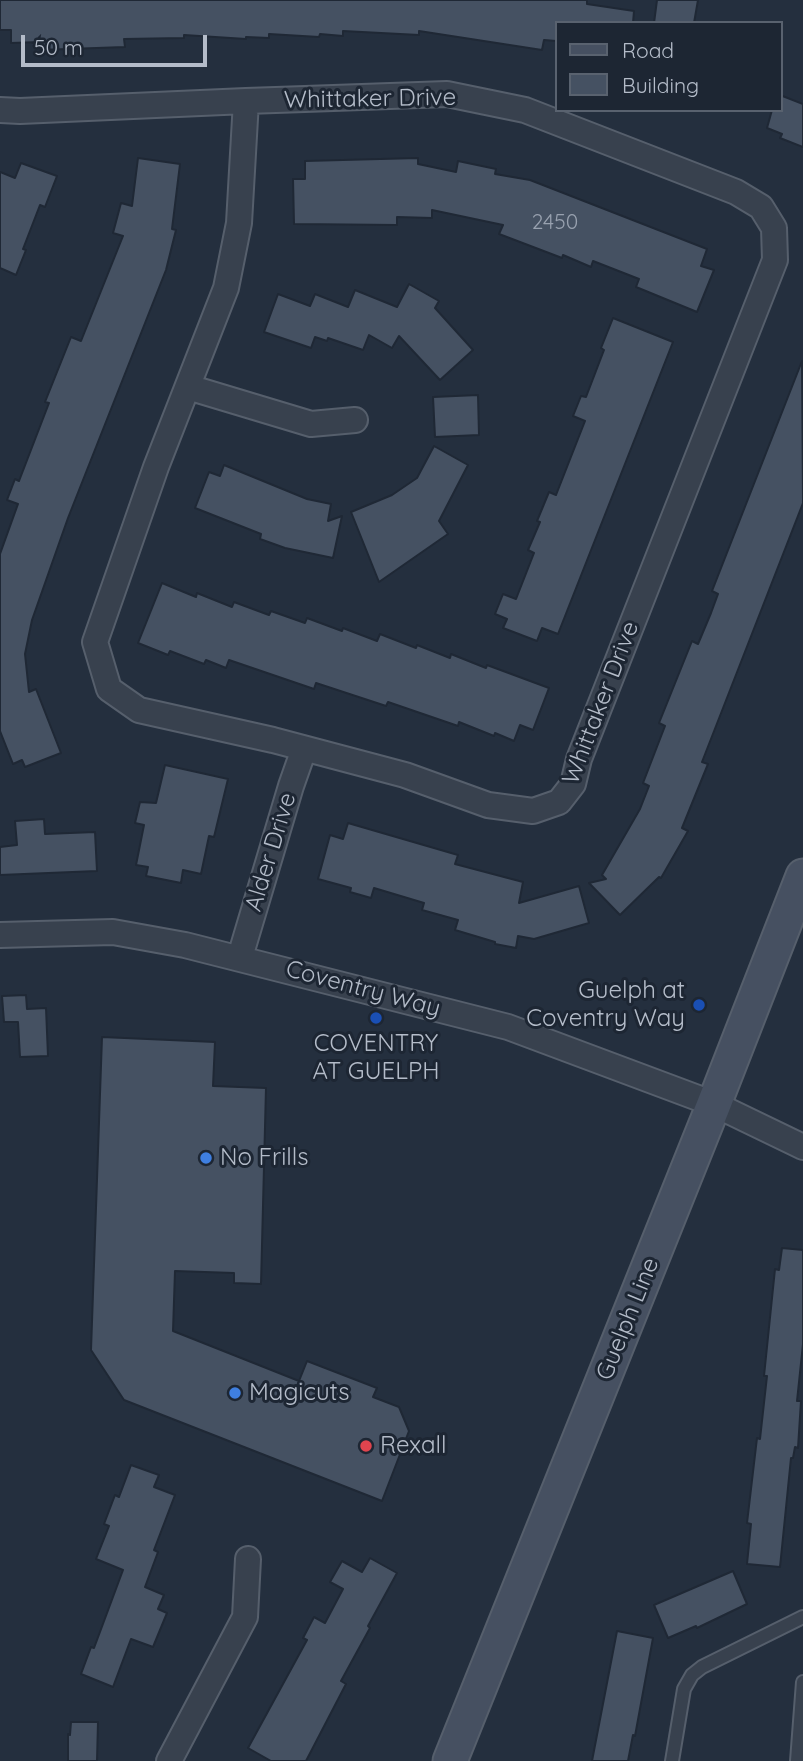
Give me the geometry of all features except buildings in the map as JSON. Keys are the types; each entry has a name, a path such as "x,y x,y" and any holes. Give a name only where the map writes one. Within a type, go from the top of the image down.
{"main road":[{"name":"Guelph Line","path":"450,1761 803,876"}],"street":[{"name":"Whittaker Drive","path":"0,110 20,111 246,101 447,94 525,110 736,192 761,207 774,228 775,260 579,759 573,784 559,802 533,811 488,805 405,775 139,710 109,689 95,642 156,467 226,288 239,223 246,101"},
{"path":"188,387 311,424 355,420"},
{"name":"Alder Drive","path":"240,957 304,749"},
{"name":"Coventry Way","path":"0,935 113,932 240,957 508,1027 714,1104 803,1147"},
{"path":"169,1761 245,1617 248,1559"}],"lane":[{"path":"672,1761 684,1689 692,1675 702,1667 803,1617"},
{"path":"797,1761 803,1682"}],"place":[{"name":"Guelph at Coventry Way","path":"699,1005"},
{"name":"COVENTRY AT GUELPH","path":"376,1018"},
{"name":"No Frills","path":"206,1158"},
{"name":"Magicuts","path":"235,1393"},
{"name":"Rexall","path":"366,1446"}]}
